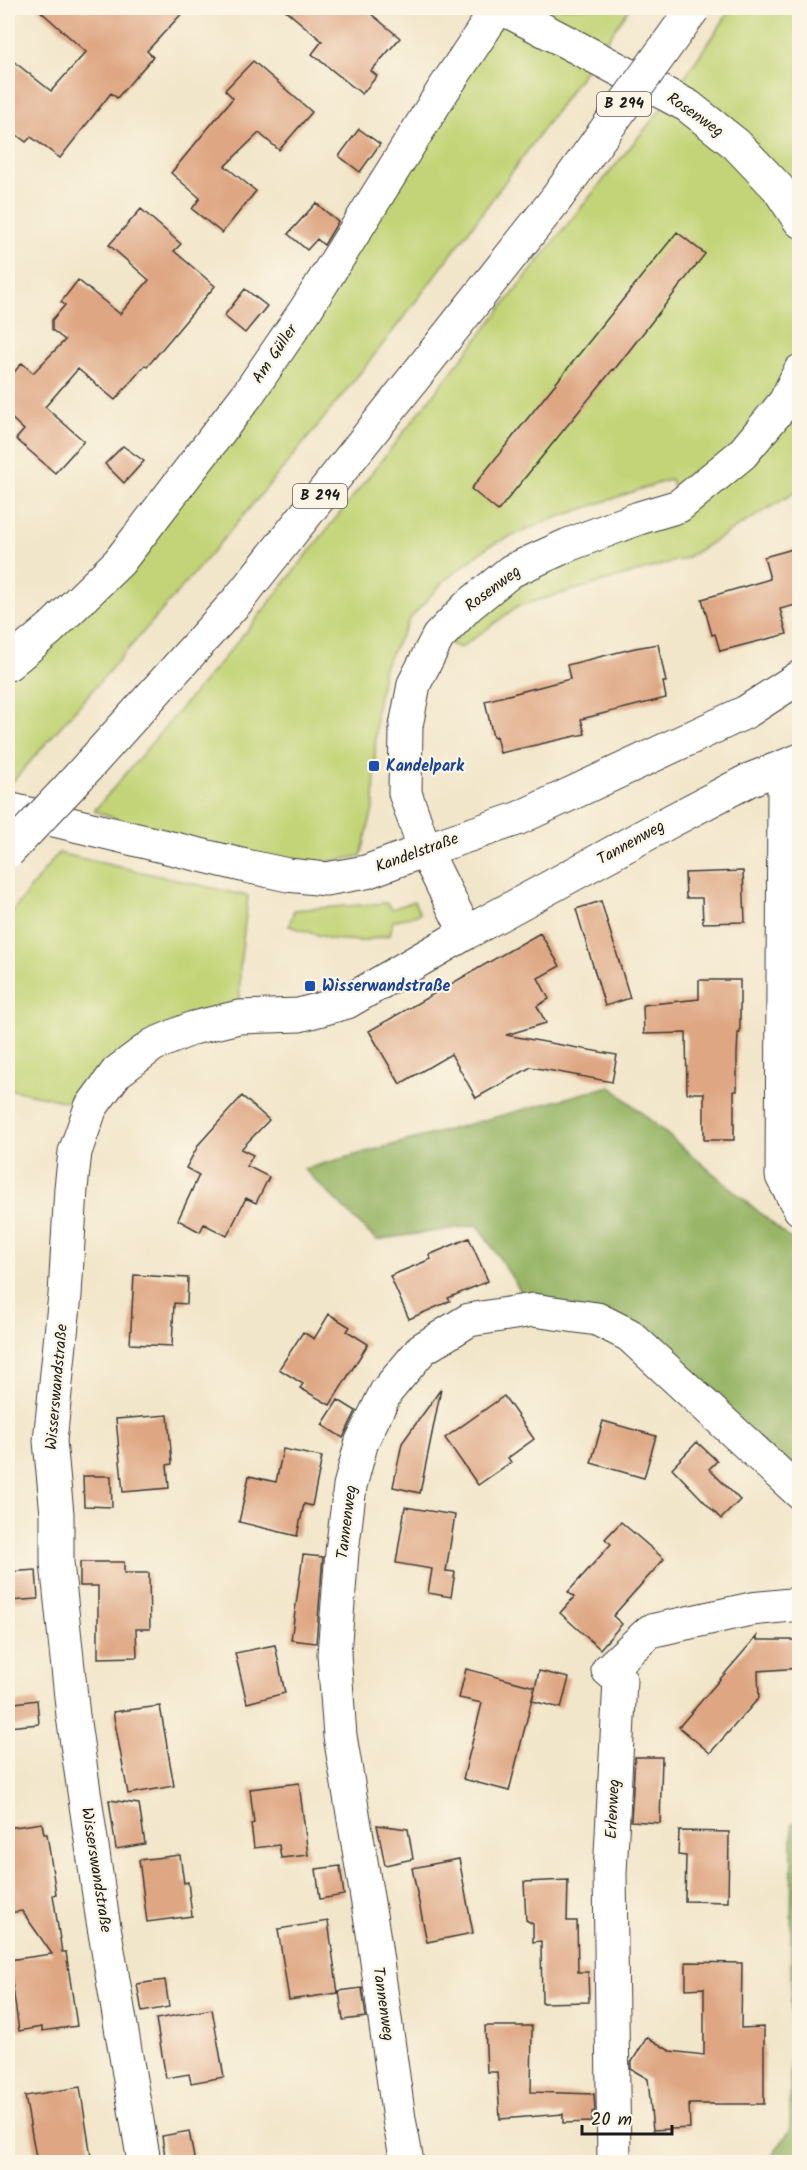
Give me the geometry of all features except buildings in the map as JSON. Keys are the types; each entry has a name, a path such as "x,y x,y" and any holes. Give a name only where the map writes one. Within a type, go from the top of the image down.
{"main road":[{"name":"Rosenweg","path":"500,8 688,106 736,144 778,188 800,221"},
{"name":"Am Güller","path":"8,664 50,629 118,562 248,394 306,309 442,92 500,8"},
{"name":"B 294","path":"8,852 238,600 556,199 693,8"},
{"name":"Rosenweg","path":"466,933 424,849 405,793 406,726 414,684 438,637 468,606 511,571 568,544 679,506 742,454 785,402 800,371"},
{"name":"Kandelstraße","path":"8,809 235,864 288,875 326,879 366,872 424,849 517,819 746,712 800,677"},
{"name":"Tannenweg","path":"466,933 748,780 790,764"},
{"path":"790,764 784,789 782,1176 800,1209"},
{"name":"Wisserswandstraße","path":"144,2163 102,1915 74,1728 57,1563 57,1514 50,1441 65,1295 70,1188 75,1152 91,1107 117,1072 153,1045 193,1028 238,1017 299,1015 347,1002 466,933"},
{"name":"Tannenweg","path":"407,2163 373,1933 340,1736 334,1654 350,1486 362,1441 386,1392 422,1349 469,1320 533,1310 597,1319 629,1335 800,1493"},
{"name":"Erlenweg","path":"614,2163 610,1873 620,1680 608,1670 650,1631 751,1609 800,1604"}],"green space":[{"path":"498,8 630,8 452,254 340,398 218,546 8,787 8,664 119,562"},
{"path":"732,8 799,8 799,490 686,558 518,606 461,648 450,644 500,594 679,506 671,479 547,521 489,546 443,582 410,619 384,667 376,713 374,805 361,856 320,863 282,860 184,842 94,811 250,627 671,97"},
{"path":"58,853 248,896 240,965 239,1017 193,1028 91,1107 8,1089 8,917"},
{"path":"414,901 420,914 393,921 390,935 362,941 331,939 289,926 294,910 386,903 392,909"},
{"path":"610,1086 799,1246 799,1493 629,1335 533,1310 478,1225 376,1240 304,1169"},
{"path":"799,1822 799,2162 768,2162 790,2130 792,1823"}],"place":[{"name":"Kandelpark","path":"374,766"},
{"name":"Wisserwandstraße","path":"310,986"}]}
